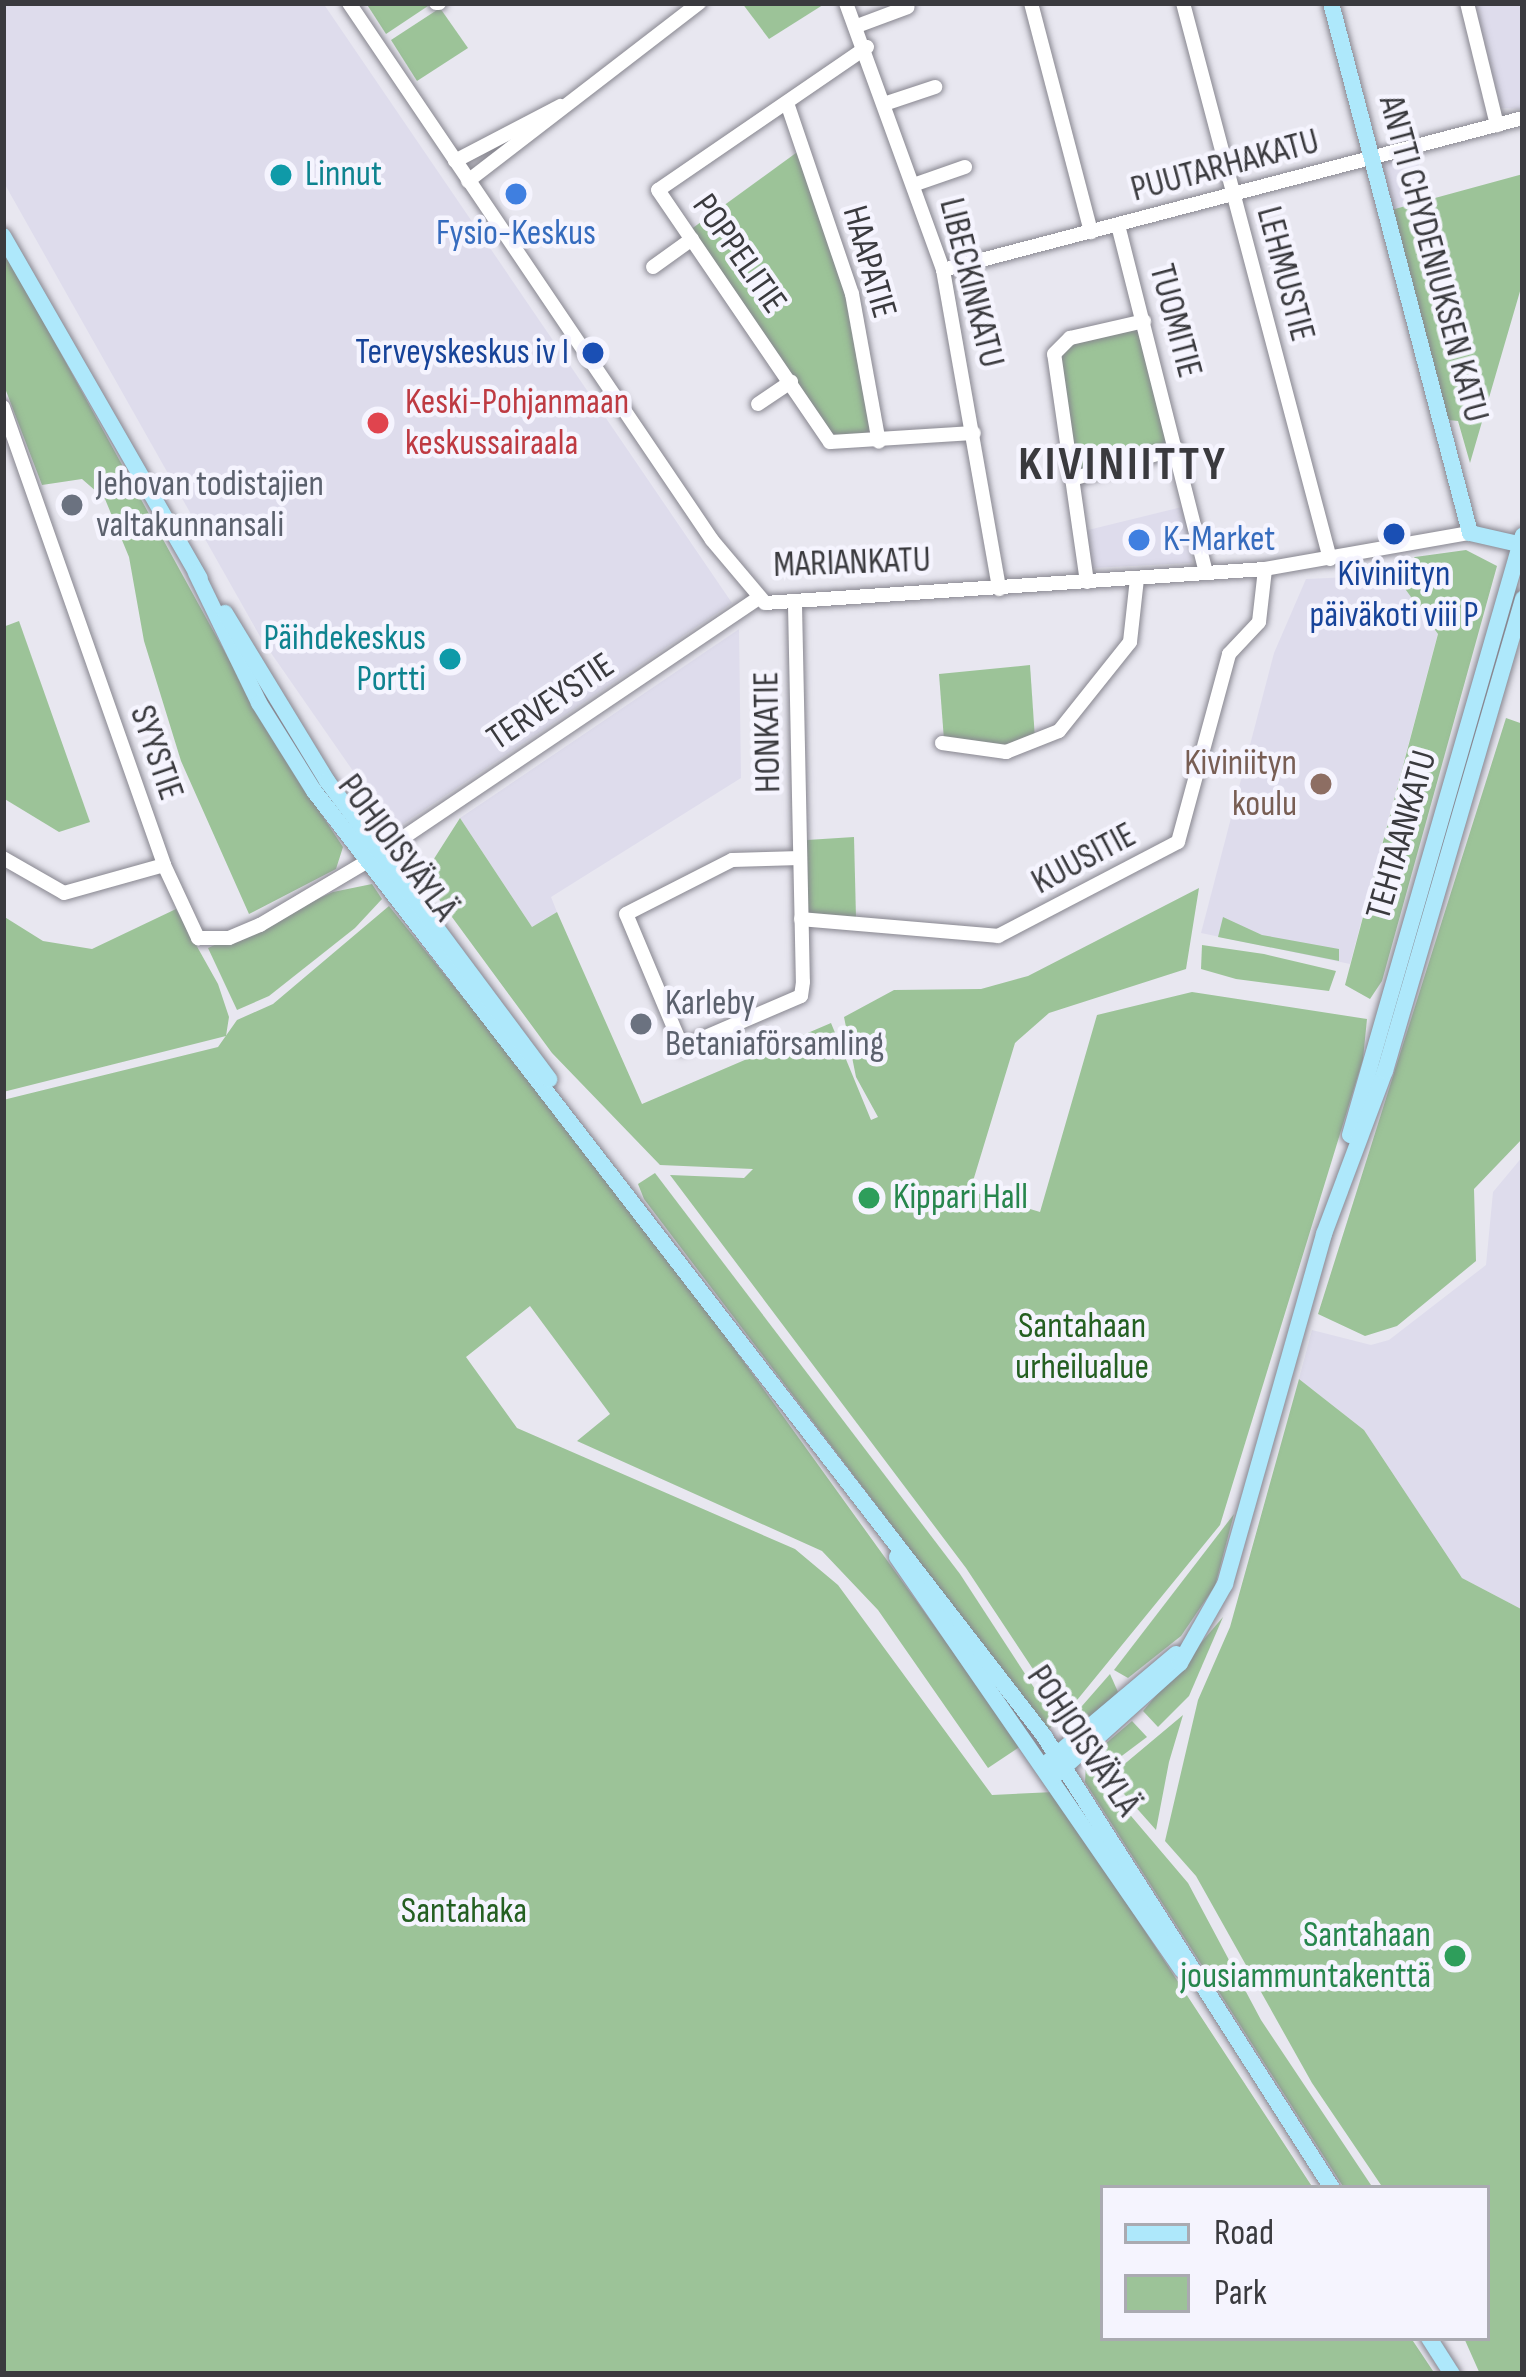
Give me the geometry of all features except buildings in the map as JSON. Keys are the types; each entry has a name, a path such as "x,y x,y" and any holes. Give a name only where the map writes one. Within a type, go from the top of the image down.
{"main road":[{"name":"ANTTI CHYDENIUKSEN KATU","path":"1330,3 1470,533"},
{"name":"POHJOISVÄYLÄ","path":"3,232 196,573 372,858 866,1504 1054,1767 1330,2185"},
{"name":"MARIANKATU","path":"1470,533 1522,542"},
{"name":"TEHTAANKATU","path":"1054,1767 1144,1700 1195,1637 1235,1552 1522,542"},
{"name":"TEHTAANKATU","path":"1349,1154 1385,1070 1523,599"},
{"path":"1431,2341 1452,2374"}],"street":[{"name":"MARIANKATU","path":"349,3 757,599 795,605 1264,569 1470,533"},
{"path":"455,161 560,106 699,3"},
{"name":"LIBECKINKATU","path":"846,3 867,47 943,271 998,589"},
{"path":"1030,3 1091,232"},
{"name":"LEHMUSTIE","path":"1183,3 1330,559"},
{"path":"1467,3 1497,125"},
{"path":"857,26 908,8"},
{"name":"POPPELITIE","path":"867,47 658,190 836,446 974,433"},
{"path":"887,103 935,87"},
{"name":"HAAPATIE","path":"787,103 852,294 879,442"},
{"path":"468,181 554,119 560,106"},
{"name":"PUUTARHAKATU","path":"943,271 1523,118"},
{"path":"916,184 965,167"},
{"name":"TUOMITIE","path":"1118,225 1206,573"},
{"path":"653,267 692,239"},
{"path":"1087,583 1054,354 1070,338 1144,321"},
{"path":"758,404 791,382"},
{"name":"SYYSTIE","path":"3,407 164,865 197,938 212,940 260,925 372,858"},
{"path":"1072,479 1177,448"},
{"name":"KUUSITIE","path":"801,919 998,936 1178,842 1229,654 1259,622 1264,569"},
{"path":"942,742 1006,752 1059,731 1130,642 1137,579"},
{"name":"TERVEYSTIE","path":"372,858 757,599"},
{"name":"HONKATIE","path":"795,605 800,858 801,919 800,996 682,1047 626,914 732,860 800,858"},
{"path":"3,858 43,884 78,893 164,865"}],"shaded area":[{"name":"Keski-Pohjanmaan keskussairaala","path":"3,3 323,3 732,603 394,830 262,640 3,181"},
{"path":"1474,3 1523,3 1523,109 1501,108"},
{"path":"1415,151 1428,200 1391,210 1378,160"},
{"path":"1186,506 1192,563 1092,568 1084,531"},
{"path":"1395,575 1438,633 1350,964 1201,933 1274,653 1306,579"},
{"path":"739,629 741,778 551,897 557,912 532,927 460,818"},
{"path":"1523,1156 1523,1610 1462,1578 1364,1430 1299,1379 1312,1330 1371,1345 1389,1340 1486,1265 1493,1192"}],"green space":[{"path":"366,3 430,3 431,4 386,34"},
{"path":"742,3 826,3 769,39"},
{"path":"440,8 468,48 417,81 391,40"},
{"path":"800,150 848,300 872,437 837,439 828,430 690,230"},
{"path":"1523,174 1523,281 1470,463 1458,421 1448,420 1391,210"},
{"path":"3,248 277,747 343,847 336,869 249,914 181,761 144,641 129,557 105,499 82,479 42,485 3,383"},
{"path":"1137,327 1170,446 1076,473 1058,356 1073,343"},
{"path":"1466,550 1497,566 1382,981 1370,999 1345,985 1438,634 1395,575 1415,557"},
{"path":"19,621 90,822 59,832 3,798 3,627"},
{"path":"1030,665 1035,739 1006,747 944,740 939,674"},
{"path":"1506,718 1523,724 1523,1138 1474,1189 1476,1261 1397,1326 1365,1336 1318,1314"},
{"name":"Santahaan urheilualue","path":"460,818 532,927 557,912 642,1104 831,1023 871,1120 878,1117 856,1077 844,1017 894,990 981,989 1028,976 1199,888 1186,969 1049,1013 1015,1043 970,1191 1040,1212 1097,1015 1192,992 1367,1019 1363,1059 1220,1525 1064,1716 966,1568 670,1175 744,1178 753,1169 660,1165 552,1053 423,876"},
{"path":"854,837 856,918 808,914 807,840"},
{"path":"372,884 382,899 355,928 269,996 237,1010 208,948 333,892"},
{"name":"Santahaka","path":"389,906 627,1200 1021,1746 988,1768 878,1610 822,1551 577,1441 610,1414 530,1306 466,1357 517,1428 795,1549 838,1585 992,1795 1054,1792 1311,2185 1100,2185 1100,2341 1413,2341 1435,2374 3,2374 3,1100 218,1047 237,1020 273,1004"},
{"path":"176,909 218,984 229,1017 226,1036 3,1092 3,916 43,941 92,949"},
{"path":"1223,917 1262,935 1339,949 1339,961 1218,937"},
{"path":"1202,945 1336,971 1329,991 1236,979 1201,969"},
{"path":"655,1173 960,1574 1057,1723 1047,1730 644,1199 638,1184"},
{"path":"1299,1379 1364,1430 1462,1578 1523,1610 1523,2374 1480,2374 1465,2341 1490,2341 1490,2185 1381,2185 1312,2083 1196,1876 1165,1841 1198,1700 1230,1627"},
{"path":"1234,1514 1215,1586 1181,1636 1128,1678 1114,1670"},
{"path":"1223,1617 1189,1696 1158,1727 1143,1711"},
{"path":"1110,1674 1118,1692 1075,1734 1068,1722"},
{"path":"1183,1715 1169,1762 1156,1830 1109,1777"},
{"path":"1132,1721 1147,1737 1103,1770 1091,1756"},
{"path":"1086,1763 1188,1883 1261,2020 1371,2185 1342,2185 1085,1782"}],"place":[{"name":"Linnut","path":"281,175"},
{"name":"Fysio-Keskus","path":"516,194"},
{"name":"Terveyskeskus iv I","path":"593,353"},
{"name":"Keski-Pohjanmaan keskussairaala","path":"378,423"},
{"name":"Jehovan todistajien valtakunnansali","path":"72,505"},
{"name":"Kiviniityn päiväkoti viii P","path":"1394,534"},
{"name":"K-Market","path":"1139,540"},
{"name":"Päihdekeskus Portti","path":"450,659"},
{"name":"Kiviniityn koulu","path":"1321,784"},
{"name":"Karleby Betaniaförsamling","path":"641,1024"},
{"name":"Kippari Hall","path":"869,1198"},
{"name":"Santahaan jousiammuntakenttä","path":"1455,1956"}],"district":[{"name":"KIVINIITTY","path":"1123,465"}]}
